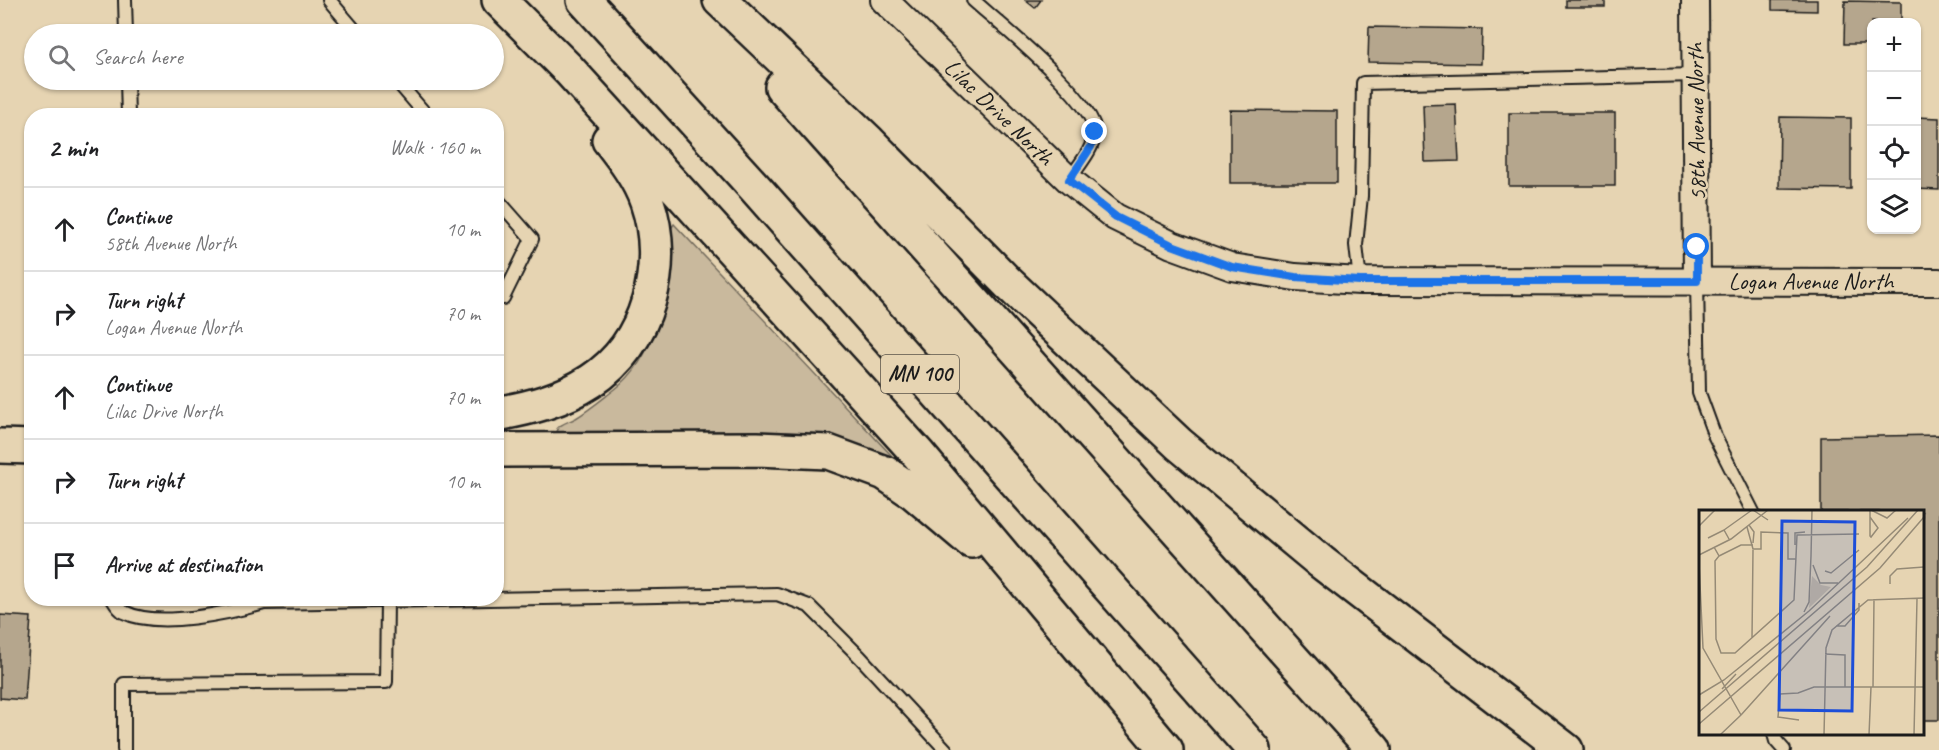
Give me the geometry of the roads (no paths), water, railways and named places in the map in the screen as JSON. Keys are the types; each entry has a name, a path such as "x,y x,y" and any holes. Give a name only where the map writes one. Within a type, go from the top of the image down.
{"main road":[{"name":"MN 100","path":"584,0 757,190 1254,750"},
{"path":"705,0 1374,750"},
{"path":"720,0 869,142 1008,283 1179,444 1313,555 1566,750"},
{"path":"500,1 631,168 653,221 656,247 651,293 642,321 630,343 612,365 591,381 560,397 532,407 504,412"},
{"path":"500,1 569,70 918,454 1166,750"},
{"path":"0,446 24,447"},
{"path":"504,450 757,448 828,452 885,473 913,492 1041,600"}],"street":[{"name":"Lilac Drive North","path":"884,0 1069,180 1116,217 1172,245 1232,267 1295,277 1360,281"},
{"name":"58th Avenue North","path":"1695,0 1697,281"},
{"name":"Logan Avenue North","path":"1360,281 1939,282"}],"lane":[{"path":"125,0 126,24"},
{"path":"328,0 349,24"},
{"path":"973,0 1066,85 1091,115 1095,132 1091,147 1069,180"},
{"path":"1360,281 1356,245 1361,196 1363,83 1696,75"},
{"path":"127,90 128,108"},
{"path":"405,90 420,108"},
{"path":"504,207 532,239 504,296"},
{"path":"1697,281 1699,393 1715,437 1752,510"},
{"path":"504,599 777,594 809,606 946,750"},
{"path":"117,606 122,612 141,617 172,618 220,616 255,606"},
{"path":"124,750 124,684 386,682 387,606"},
{"path":"1774,735 1776,741 1784,750"}]}
